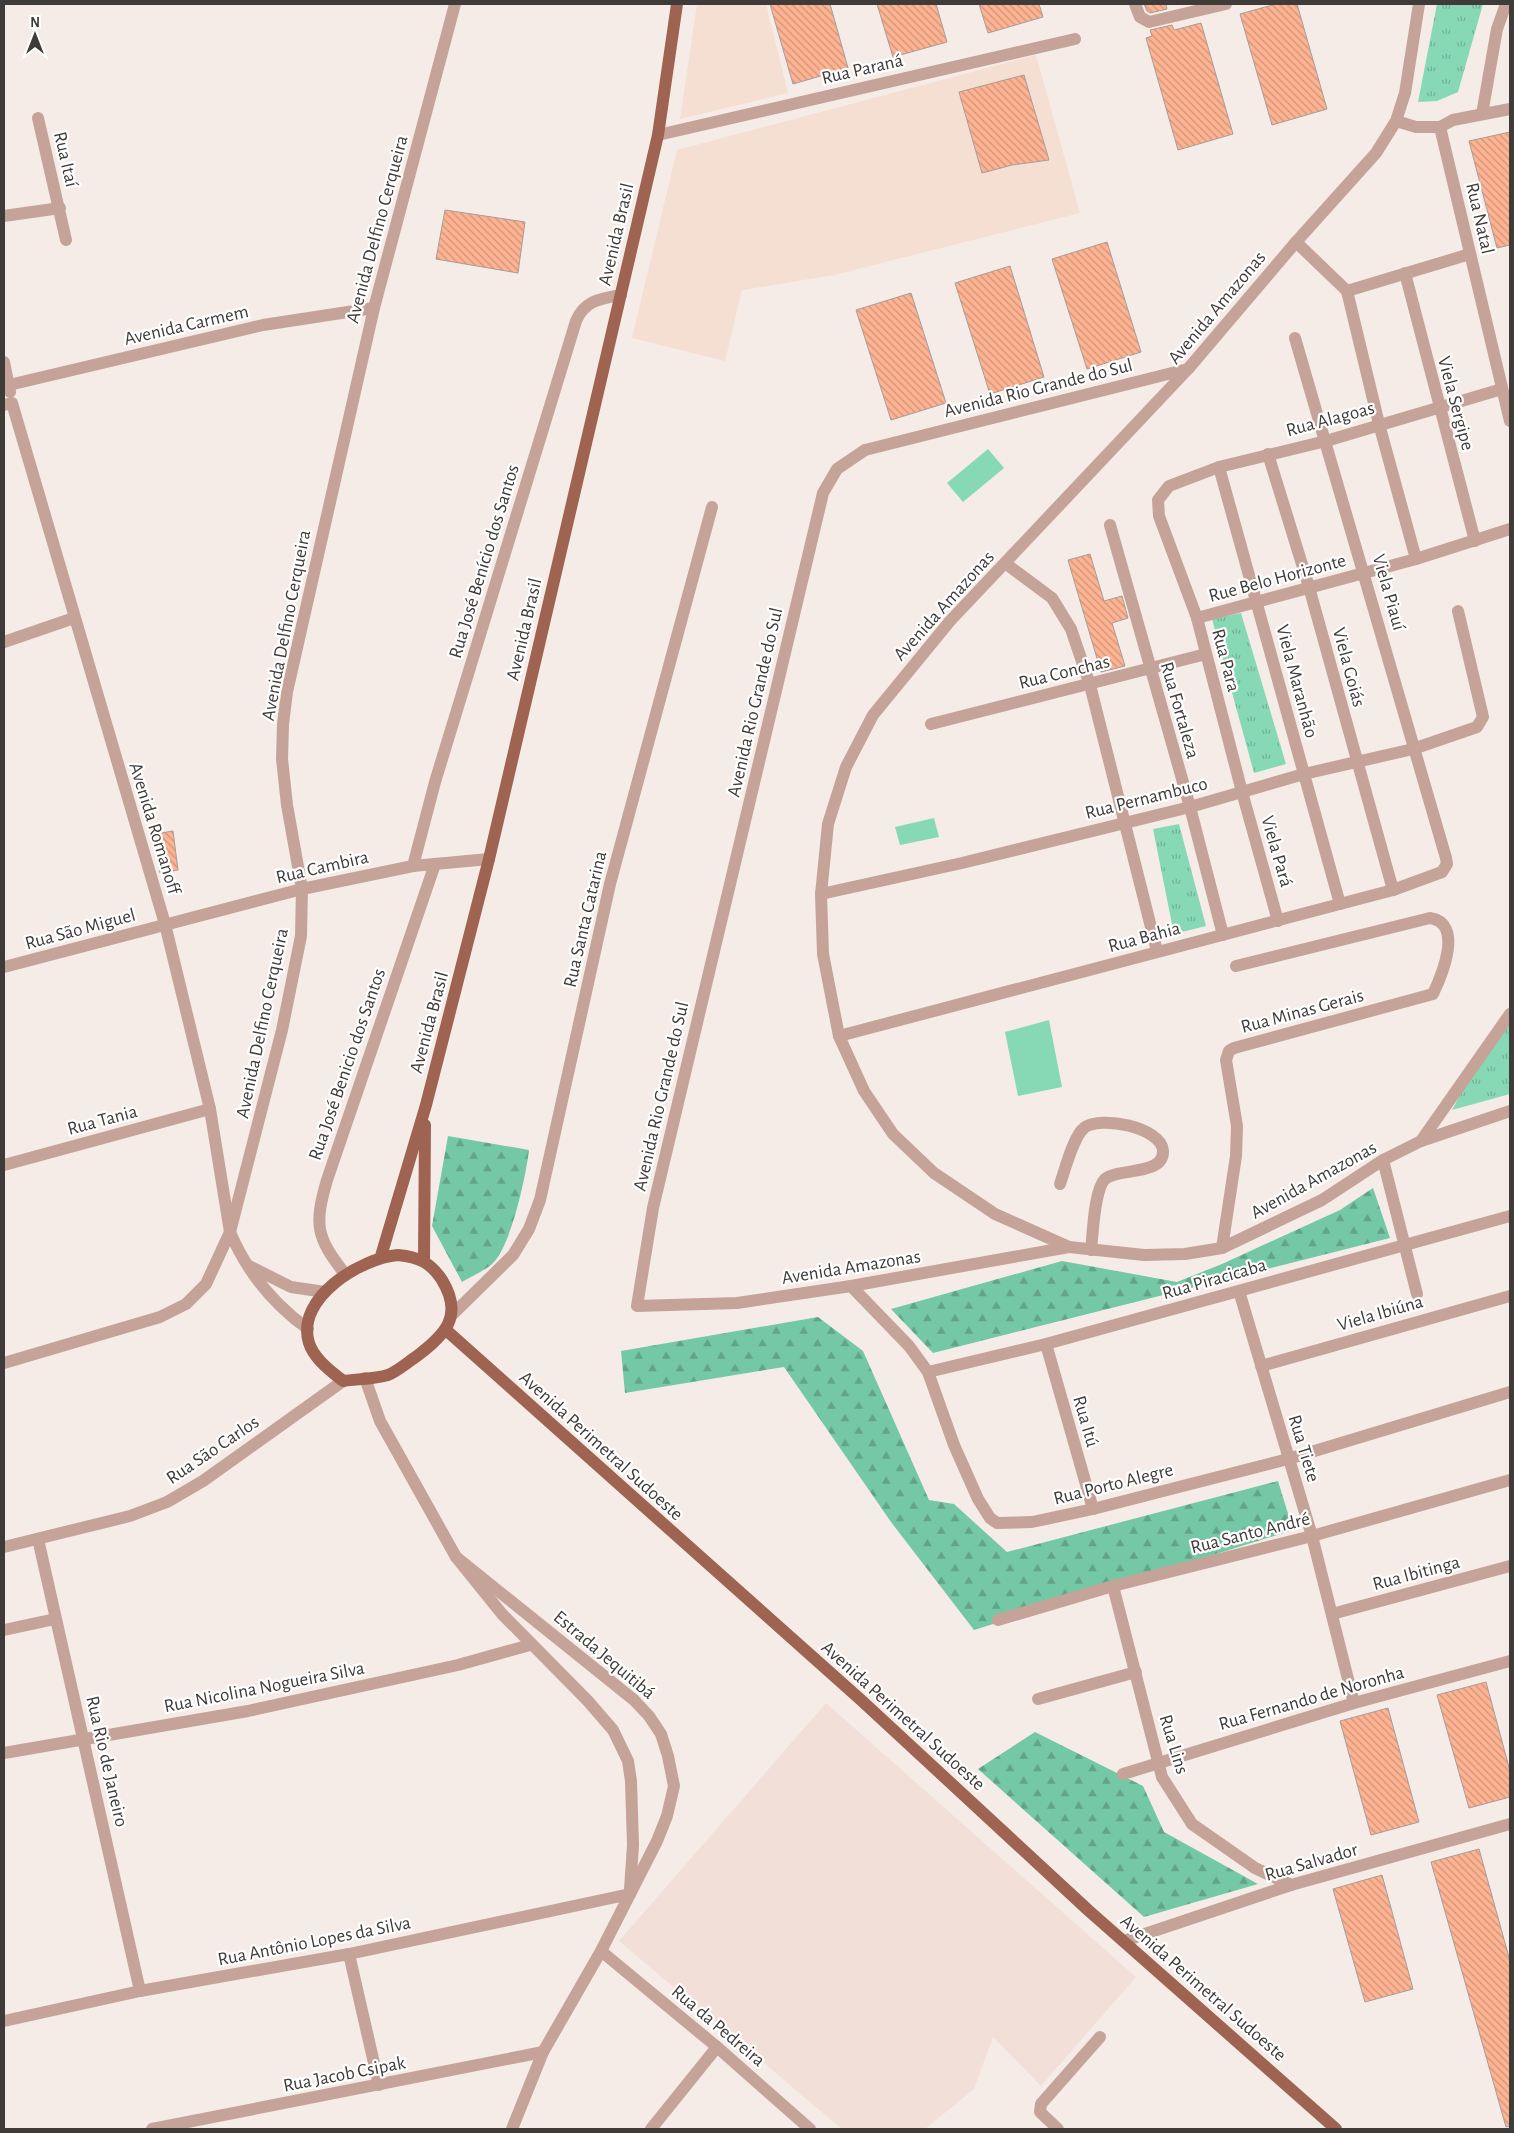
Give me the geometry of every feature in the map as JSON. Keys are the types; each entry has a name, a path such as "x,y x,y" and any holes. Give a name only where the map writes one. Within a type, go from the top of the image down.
{"main road":[{"name":"Avenida Brasil","path":"381,1256 426,1105 489,859 658,135 677,4"},
{"path":"424,1260 423,1182 426,1105"},
{"path":"398,1255 424,1260 436,1270 446,1286 452,1315 446,1330 427,1348 389,1375 343,1381 317,1356 309,1344 308,1329 311,1315 325,1292 345,1274 381,1256 398,1255"},
{"name":"Avenida Perimetral Sudoeste","path":"446,1330 861,1700 1124,1941 1336,2129"}],"street":[{"name":"Avenida Delfino Cerqueira","path":"4,1363 160,1317 186,1304 206,1284 230,1232 282,1030 301,936 302,889 287,805 282,759 283,724 287,692 374,308 456,4"},
{"path":"1135,4 1140,16 1149,22 1226,4"},
{"name":"Avenida Amazonas","path":"1419,4 1404,93 1396,121 1376,153 1296,242 1188,369 950,621 874,715 846,767 828,824 820,894 822,954 839,1036 864,1091 893,1134 934,1173 995,1214 1068,1247 1144,1255 1185,1254 1222,1248 1322,1200 1383,1160 1421,1141 1510,1111"},
{"path":"1482,114 1497,29 1506,4"},
{"name":"Rua Paraná","path":"658,135 1075,38"},
{"path":"1396,121 1416,127 1440,127 1453,120 1510,109"},
{"name":"Rua Itaí","path":"38,118 66,240"},
{"name":"Rua Natal","path":"1440,127 1510,421"},
{"name":"Rua Itaí","path":"4,216 60,208"},
{"path":"1296,242 1347,291 1379,424 1416,559"},
{"path":"1347,291 1470,254"},
{"name":"Viela Sergipe","path":"1405,273 1438,406 1475,541"},
{"name":"Rua José Benício dos Santos","path":"413,866 435,782 576,321 586,304 595,300 620,295"},
{"name":"Avenida Carmem","path":"9,385 263,325 374,308"},
{"name":"Viela Piauí","path":"1295,338 1365,573 1413,749 1446,858"},
{"name":"Avenida Romanoff","path":"4,362 9,385 8,404 165,924 210,1108 230,1232 249,1266 272,1299 308,1329"},
{"name":"Avenida Rio Grande do Sul","path":"637,1306 653,1208 822,493 837,468 865,450 1188,369"},
{"name":"Rua Alagoas","path":"1169,486 1219,467 1326,441 1438,406 1502,389"},
{"name":"Viela Goiás","path":"1268,454 1309,587 1393,890"},
{"name":"Viela Maranhão","path":"1219,467 1340,904"},
{"name":"Rua Para","path":"1169,486 1158,500 1159,516 1197,618 1242,792"},
{"name":"Rua Santa Catarina","path":"452,1315 513,1255 529,1229 540,1200 610,884 712,507"},
{"name":"Rua Fortaleza","path":"1110,525 1190,807 1223,935"},
{"name":"Rue Belo Horizonte","path":"1197,618 1416,559 1510,529"},
{"path":"1005,563 1052,598 1072,629 1090,685 1157,951"},
{"name":"Rua Pernambuco","path":"820,894 962,863 1190,807 1304,774 1413,749 1478,728 1483,718 1458,611"},
{"path":"4,642 74,618"},
{"name":"Rua Conchas","path":"931,724 1206,654"},
{"name":"Viela Pará","path":"1242,792 1278,920"},
{"name":"Rua Bahia","path":"839,1036 1393,890 1439,875 1445,868 1446,858"},
{"name":"Rua Cambira","path":"165,924 302,889 413,866 489,859"},
{"name":"Rua José Benicio dos Santos","path":"345,1274 327,1251 319,1231 319,1210 330,1171 435,864"},
{"name":"Rua Minas Gerais","path":"1222,1248 1236,1156 1237,1126 1226,1060 1229,1051 1234,1048 1433,994 1447,958 1447,933 1444,925 1436,919 1430,918 1236,966"},
{"name":"Rua São Miguel","path":"4,967 165,924"},
{"path":"1421,1141 1510,1014"},
{"name":"Rua Tania","path":"4,1165 210,1108"},
{"path":"1060,1184 1079,1132 1086,1126 1095,1123 1119,1124 1143,1129 1158,1139 1163,1151 1161,1159 1154,1166 1106,1178 1100,1187 1090,1250"},
{"path":"1383,1160 1417,1294"},
{"name":"Rua Piracicaba","path":"928,1372 1046,1344 1510,1216"},
{"name":"Avenida Amazonas","path":"637,1306 737,1302 852,1286 1068,1247"},
{"path":"249,1266 292,1287 325,1292"},
{"name":"Rua Porto Alegre","path":"852,1286 898,1334 928,1372 954,1445 978,1499 990,1518 997,1524 1006,1525 1032,1522 1093,1509 1288,1458 1510,1392"},
{"name":"Rua Tiete","path":"1239,1291 1312,1536 1354,1703"},
{"name":"Viela Ibiúna","path":"1261,1366 1510,1296"},
{"name":"Rua Itú","path":"1046,1344 1093,1509"},
{"name":"Estrada Jequitibá","path":"365,1378 380,1420 456,1557 530,1645 587,1700 613,1730 628,1761 633,1810 630,1894"},
{"name":"Rua São Carlos","path":"4,1547 130,1516 167,1502 203,1481 343,1381"},
{"name":"Rua Santo André","path":"998,1620 1113,1586 1312,1536 1510,1480"},
{"name":"Rua Rio de Janeiro","path":"38,1538 140,1992"},
{"name":"Estrada Jequitibá","path":"456,1557 634,1700 650,1716 661,1734 674,1786 667,1816 657,1842 601,1951 543,2052 512,2129"},
{"name":"Rua Ibitinga","path":"1332,1614 1510,1566"},
{"name":"Rua Lins","path":"1113,1586 1162,1777 1192,1824 1255,1868 1290,1885"},
{"path":"4,1630 55,1619"},
{"name":"Rua Nicolina Nogueira Silva","path":"4,1753 248,1711 458,1665 530,1645"},
{"name":"Rua Fernando de Noronha","path":"1123,1774 1354,1703 1510,1661"},
{"path":"1038,1699 1136,1672"},
{"name":"Rua Salvador","path":"1124,1941 1290,1885 1510,1824"},
{"name":"Rua Antônio Lopes da Silva","path":"4,2021 140,1992 349,1954 630,1894"},
{"name":"Rua da Pedreira","path":"601,1951 718,2047 810,2129"},
{"path":"349,1954 380,2085"},
{"path":"1058,2129 1040,2112 1041,2104 1100,2037"},
{"path":"651,2129 718,2047"},
{"name":"Rua Jacob Csipak","path":"152,2129 543,2052"}],"shaded area":[{"path":"697,4 766,4 788,93 680,119"},
{"path":"1036,55 1080,213 834,275 742,290 725,361 632,338 677,150"},
{"path":"826,1703 1136,1977 1041,2086 993,2037 974,2089 925,2129 842,2129 619,1941"}],"green space":[{"path":"1437,4 1483,4 1458,92 1437,101 1418,102"},
{"path":"988,449 1004,468 963,502 947,483"},
{"path":"1241,613 1286,764 1254,773 1212,619"},
{"path":"934,818 939,837 900,845 895,827"},
{"path":"1179,824 1206,926 1174,934 1153,829"},
{"path":"1510,1017 1510,1094 1452,1110 1491,1038"},
{"path":"1049,1020 1062,1087 1018,1096 1005,1032"},
{"path":"448,1136 529,1150 521,1193 511,1227 499,1255 492,1264 462,1282 432,1226"},
{"path":"1373,1188 1390,1238 933,1353 891,1309 1062,1261 1177,1282 1222,1264 1340,1210"},
{"path":"818,1317 863,1351 929,1500 954,1504 1007,1552 1278,1481 1293,1530 974,1630 891,1522 784,1367 625,1393 621,1351"},
{"path":"1035,1732 1143,1786 1164,1832 1258,1884 1144,1917 978,1769"}],"building":[{"path":"770,4 830,4 848,68 793,84"},
{"path":"877,4 936,4 947,42 893,57"},
{"path":"979,4 1039,4 1043,17 988,33"},
{"path":"1144,4 1166,4 1167,9 1150,13"},
{"path":"1276,4 1297,4 1327,109 1272,125 1240,14"},
{"path":"1201,23 1233,134 1178,150 1146,38 1152,36 1150,30 1172,25 1174,30"},
{"path":"1024,75 1049,160 1012,165 982,173 959,92"},
{"path":"1510,132 1510,245 1497,248 1469,141"},
{"path":"445,210 525,222 518,273 436,259"},
{"path":"1107,242 1141,352 1087,369 1052,259"},
{"path":"1010,266 1044,377 990,394 955,283"},
{"path":"911,293 946,403 891,420 856,310"},
{"path":"1090,554 1104,601 1122,596 1128,618 1112,623 1125,666 1101,672 1068,560"},
{"path":"173,831 178,870 160,873 155,834"},
{"path":"1486,1682 1510,1771 1510,1797 1469,1808 1437,1695"},
{"path":"1388,1708 1419,1822 1371,1835 1340,1721"},
{"path":"1479,1849 1510,1961 1510,2126 1506,2127 1431,1862"},
{"path":"1382,1875 1413,1989 1365,2002 1333,1889"}]}
